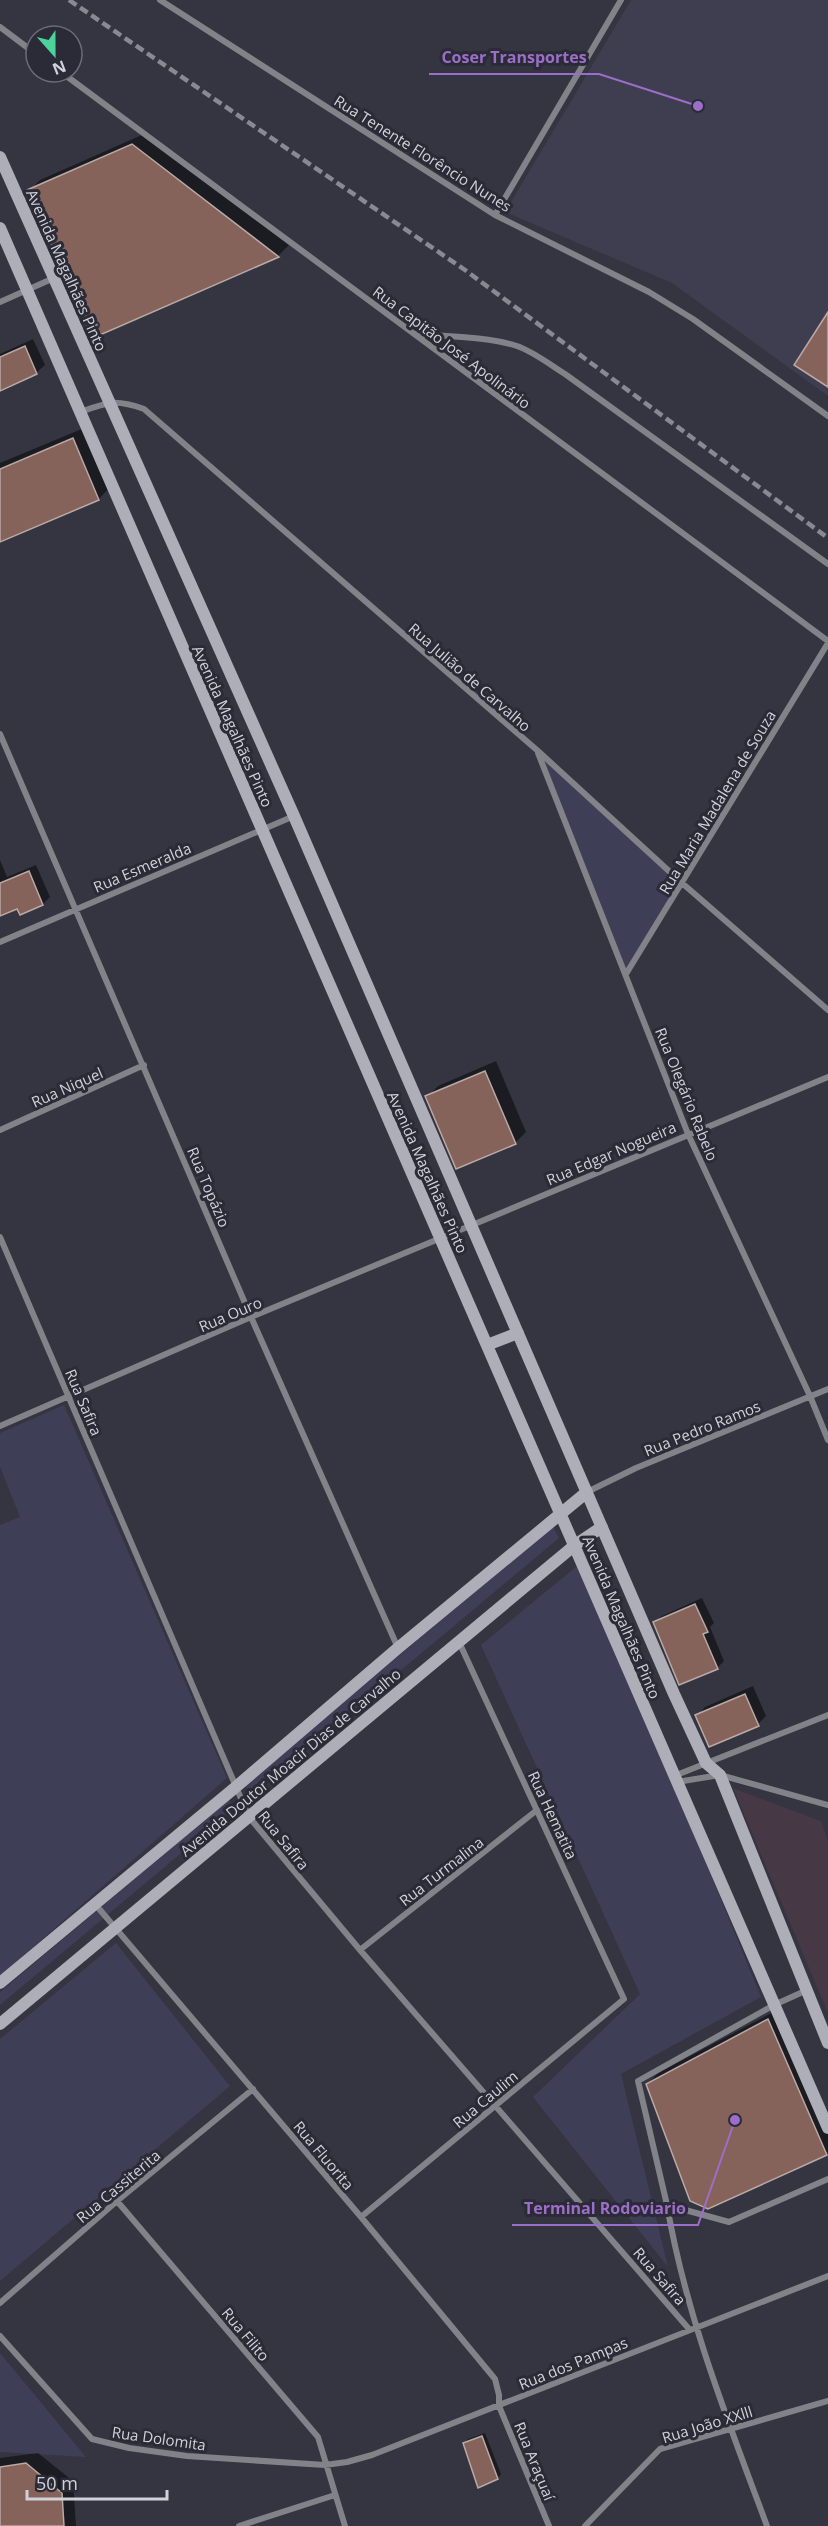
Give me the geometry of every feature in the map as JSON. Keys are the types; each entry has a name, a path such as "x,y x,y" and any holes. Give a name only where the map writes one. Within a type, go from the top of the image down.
{"main road":[{"name":"Avenida Magalhães Pinto","path":"0,157 294,816 706,1763 720,1775 805,1991 828,2043"},
{"name":"Avenida Magalhães Pinto","path":"0,228 828,2128"},
{"path":"487,1345 518,1334"},
{"name":"Avenida Doutor Moacir Dias de Carvalho","path":"0,1983 587,1492"},
{"name":"Avenida Doutor Moacir Dias de Carvalho","path":"0,2024 575,1545 602,1527"}],"street":[{"name":"Rua Tenente Florêncio Nunes","path":"160,0 495,215 649,292 693,319 828,416"},
{"path":"495,215 621,0"},
{"path":"0,27 24,45"},
{"name":"Rua Capitão José Apolinário","path":"77,84 828,642"},
{"path":"0,302 54,278"},
{"path":"414,334 489,341 516,346 532,353 574,380 828,564"},
{"name":"Rua Julião de Carvalho","path":"80,412 109,402 122,402 144,409 537,751 682,883 828,1010"},
{"name":"Rua Maria Madalena de Souza","path":"626,974 828,642"},
{"name":"Rua Topázio","path":"0,734 3,749 76,908 251,1317 398,1648"},
{"name":"Rua Olegário Rabelo","path":"537,751 688,1134 810,1396 828,1440"},
{"name":"Rua Esmeralda","path":"0,942 294,816"},
{"name":"Rua Niquel","path":"0,1130 144,1065"},
{"name":"Rua Edgar Nogueira","path":"471,1226 828,1077"},
{"name":"Rua Ouro","path":"0,1426 251,1317 471,1226"},
{"name":"Rua Safira","path":"0,1237 249,1817 360,1950 692,2328"},
{"name":"Rua Pedro Ramos","path":"587,1492 636,1468 828,1389"},
{"name":"Rua Hematita","path":"458,1642 624,1999"},
{"path":"676,1779 706,1763 828,1715"},
{"path":"676,1779 720,1775 828,1805"},
{"name":"Rua Turmalina","path":"360,1950 537,1810"},
{"name":"Rua Fluorita","path":"95,1905 253,2089 495,2379 499,2406"},
{"path":"766,2526 692,2328 667,2205 638,2081 774,2004 805,1991"},
{"name":"Rua Caulim","path":"361,2217 624,1999"},
{"name":"Rua Cassiterita","path":"0,2304 117,2201 253,2089"},
{"path":"667,2205 729,2222 828,2179"},
{"name":"Rua Filito","path":"117,2201 318,2437 345,2526"},
{"name":"Rua dos Pampas","path":"325,2465 372,2455 828,2276"},
{"name":"Rua Dolomita","path":"0,2336 92,2439 129,2448 186,2456 325,2465"},
{"name":"Rua João XXlll","path":"585,2526 660,2449 828,2401"},
{"name":"Rua Araçuaí","path":"499,2406 549,2526"},
{"path":"240,2526 335,2495"}],"shaded area":[{"path":"631,0 828,0 828,312 794,365 828,387 828,396 672,283 505,212"},
{"path":"538,751 682,883 626,974"},
{"path":"64,1405 227,1778 0,1976 0,1525 20,1517 0,1467 0,1433"},
{"path":"553,1527 559,1538 253,1794 244,1785"},
{"path":"582,1562 761,1997 621,2074 668,2267 533,2097 640,1994 481,1645"},
{"path":"733,1788 821,1821 828,1842 828,2013"},
{"path":"229,1800 235,1808 0,2005 0,1992"},
{"path":"116,1943 230,2086 0,2281 0,2039"},
{"path":"0,2353 86,2457 0,2452"}],"building":[{"path":"132,144 279,257 93,338 27,190"},
{"path":"828,312 828,387 794,365"},
{"path":"25,346 37,374 0,391 0,357"},
{"path":"73,438 99,500 0,542 0,469"},
{"path":"29,871 43,905 20,915 17,909 0,916 0,883"},
{"path":"485,1071 516,1144 456,1169 425,1096"},
{"path":"695,1604 708,1632 703,1634 718,1669 679,1685 653,1622"},
{"path":"745,1694 759,1726 709,1747 695,1715"},
{"path":"768,2019 827,2155 708,2209 690,2201 646,2084"},
{"path":"482,2436 498,2479 478,2488 463,2443"},
{"path":"26,2463 62,2493 64,2526 0,2526 0,2467"}],"railway":[{"path":"69,0 465,270 828,538"}],"place":[{"name":"Coser Transportes","path":"698,106"},
{"name":"Terminal Rodoviario","path":"735,2120"}]}
